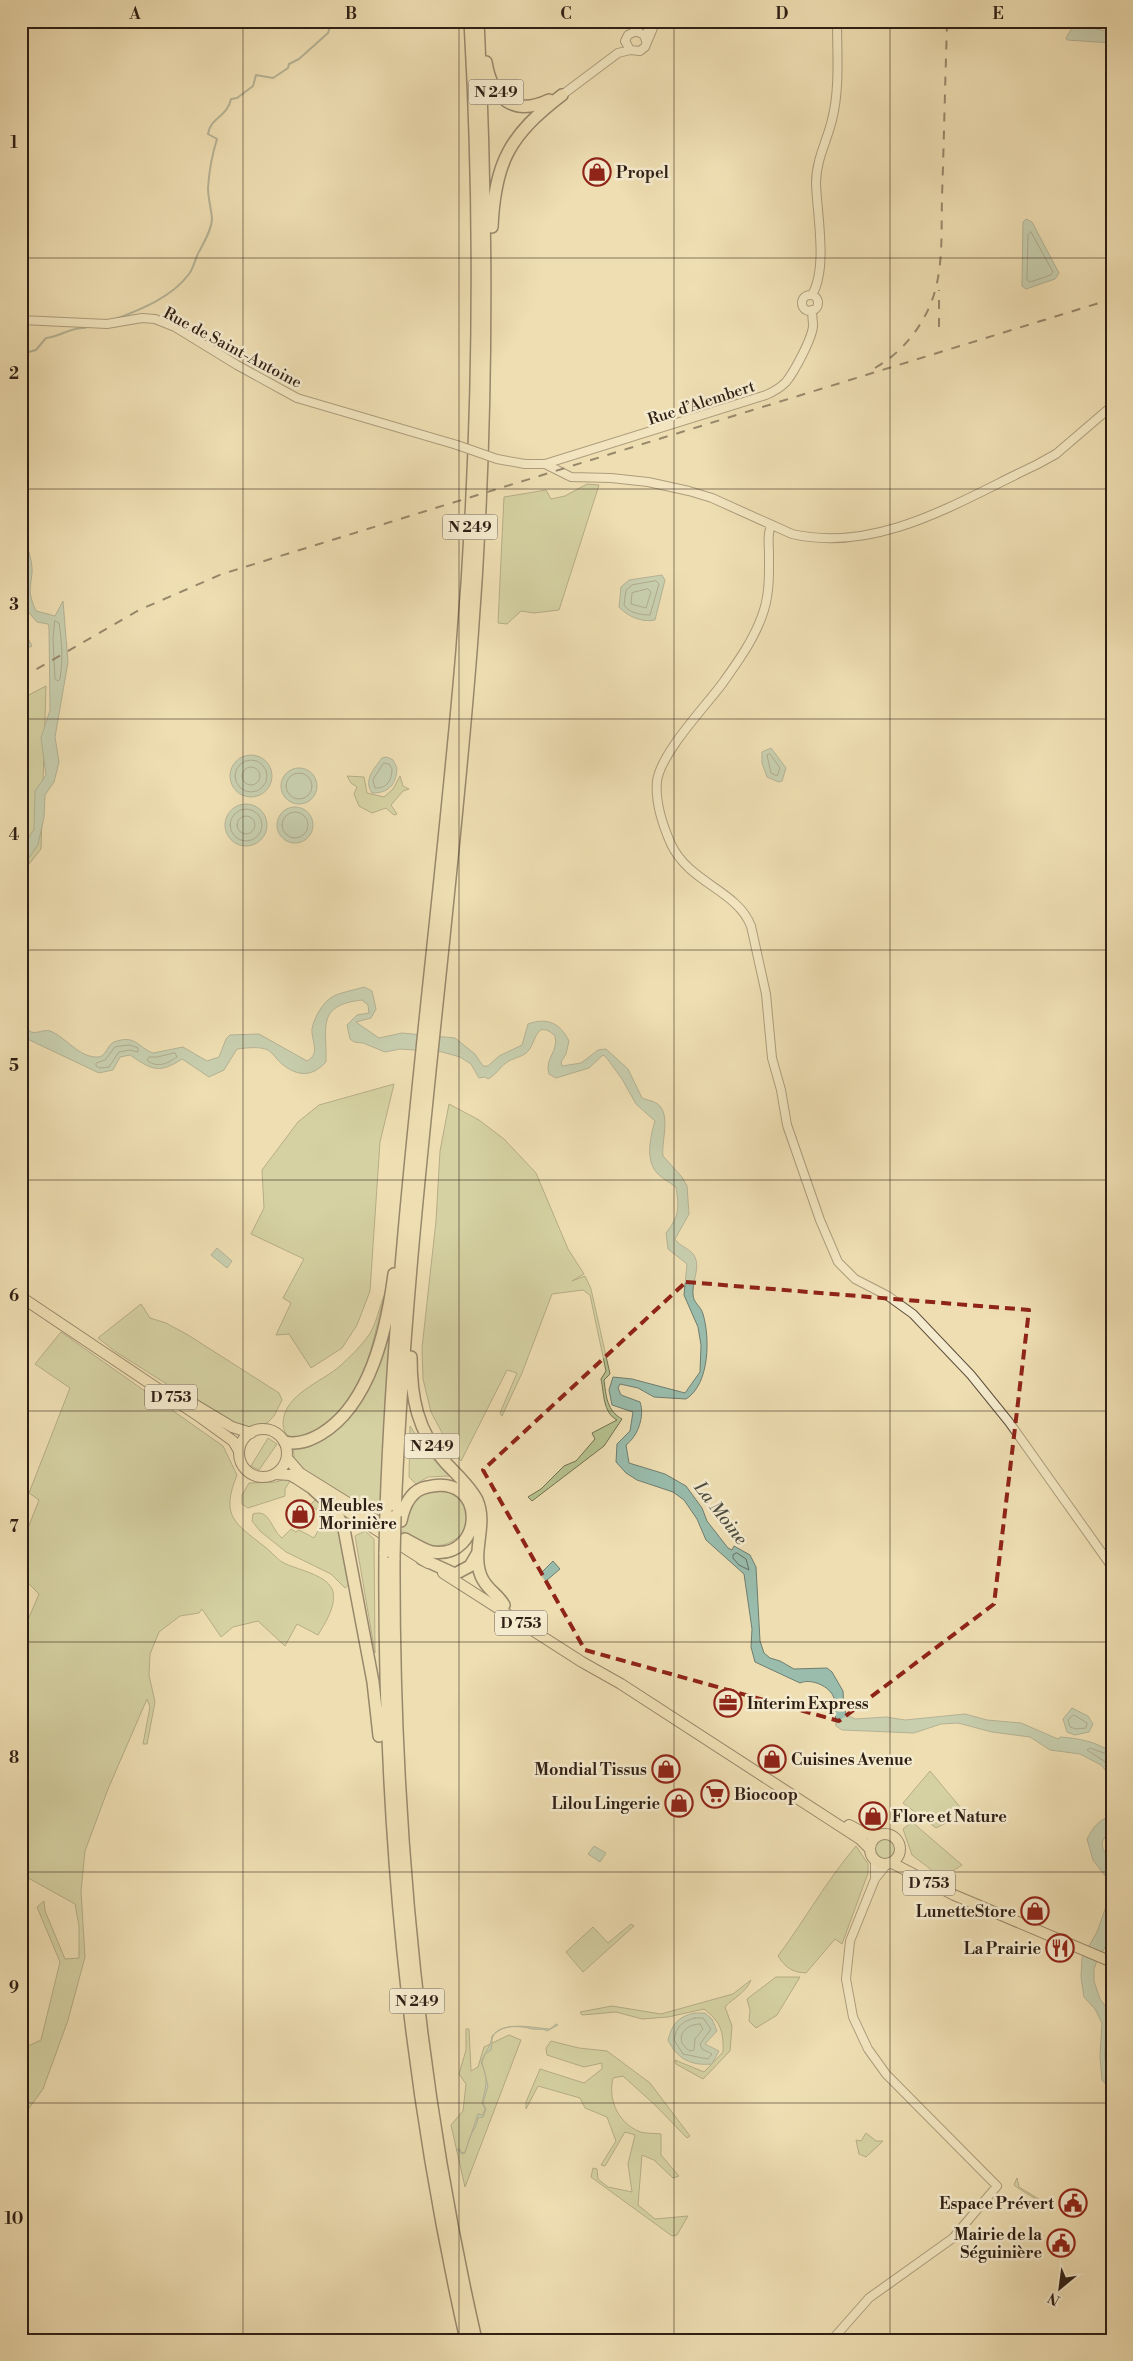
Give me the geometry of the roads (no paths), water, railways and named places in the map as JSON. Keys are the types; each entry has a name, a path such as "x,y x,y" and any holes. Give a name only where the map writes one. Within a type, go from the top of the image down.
{"highway":[{"name":"N 249","path":"470,21 477,241 476,369 471,501 458,689 427,1053 402,1386 393,1556 394,1679 398,1788 413,1968 440,2165 476,2340"},
{"name":"N 249","path":"429,1031 465,725 476,593 483,465 486,288 478,21"},
{"name":"N 249","path":"482,21 488,71 496,93 507,102 522,107 539,105 562,95"},
{"name":"N 249","path":"486,288 490,280 494,198 502,165 514,141 524,128 562,95"},
{"name":"N 249","path":"427,1053 405,1227 393,1378 393,1556 385,1682 391,1818 399,1929 419,2088 444,2235 466,2340"},
{"name":"N 249","path":"285,1442 300,1443 324,1432 346,1414 358,1395 382,1335 400,1234 405,1227"},
{"name":"N 249","path":"412,1266 415,1272 411,1389 415,1408 420,1426 434,1449 477,1501 481,1520 477,1554 478,1568 485,1584 504,1605"},
{"name":"N 249","path":"394,1516 412,1495 423,1488 442,1484 459,1490 472,1506 471,1530 457,1548 433,1552 405,1539"},
{"name":"N 249","path":"314,1490 334,1508 344,1529 373,1682 385,1810 391,1818"},
{"path":"422,1559 455,1574 470,1566 477,1554"}],"main road":[{"name":"D 753","path":"21,1297 98,1347 225,1435 233,1441 239,1451"},
{"name":"D 753","path":"98,1347 232,1428 251,1433"},
{"path":"260,1429 272,1431 285,1442 287,1458 281,1469 275,1474 263,1476 250,1473 242,1464 239,1451 243,1440 251,1433 260,1429"},
{"name":"D 753","path":"287,1458 300,1472 586,1658 621,1684"},
{"name":"D 753","path":"275,1474 290,1475 314,1490 532,1630 621,1684 860,1839 869,1848"},
{"path":"532,1630 581,1658 586,1658"},
{"name":"D 753","path":"813,1808 864,1832 878,1834"},
{"path":"888,1833 896,1838 899,1843 900,1853 889,1864 875,1861 869,1848 872,1840 878,1834 888,1833"},
{"name":"D 753","path":"900,1853 912,1866 968,1900"},
{"name":"D 753","path":"889,1864 947,1892 1112,1962"}],"street":[{"path":"618,53 630,50 640,51 645,47 653,28 661,21"},
{"name":"Rue d’Alembert","path":"545,464 766,396 785,383 793,371 813,327 812,310 805,308 803,302 805,297 812,295 820,275 816,181 821,154 835,105 837,21"},
{"path":"562,95 618,53 630,32 641,32 653,28"},
{"path":"641,32 646,41"},
{"path":"625,42 630,50"},
{"name":"Rue de Saint-Antoine","path":"21,320 106,324 142,318 155,319 175,327 266,383 297,398 457,445 497,459 525,464 545,464"},
{"path":"545,464 571,477 611,478 648,482 689,491 712,498 770,526 792,534 823,539 877,533 911,524 1056,454 1112,406"},
{"path":"770,526 768,592 756,628 738,662 679,740 662,766 657,790 665,829 676,854 683,863 702,880 737,905 748,916 766,994 772,1058 781,1090 787,1125 820,1220 838,1262 855,1279 888,1296 913,1314 971,1375 1009,1422 1112,1567"},
{"path":"875,1861 875,1879"},
{"path":"832,2340 869,2298 953,2238 998,2186 886,2074 868,2049 853,2016 847,1988 847,1957 853,1931 875,1879 889,1864"}],"water":[{"path":"1075,23 1112,33 1112,43 1067,40 1066,38"},
{"path":"1026,219 1032,222 1059,273 1055,279 1026,289 1022,286 1023,222"},
{"path":"21,531 31,562 30,592 36,611 55,616 63,601 68,662 55,737 59,762 54,782 45,795 44,817 38,845 21,869 25,848 34,830 35,791 46,775 41,738 50,710 49,627 48,624 37,622 24,607 21,585 24,566 21,553"},
{"path":"662,575 665,580 655,620 635,618 619,607 621,587 629,580"},
{"path":"25,633 32,646 21,651 21,634"},
{"path":"771,748 786,768 782,781 779,782 767,777 762,763 762,752"},
{"path":"251,755 266,761 272,776 266,791 251,797 236,791 230,776 236,761"},
{"path":"387,757 393,760 397,768 395,779 387,790 372,793 369,779 382,758"},
{"path":"299,768 306,769 312,773 316,779 316,793 312,799 306,803 299,804 292,803 286,799 282,793 281,786 282,779 286,773 292,769"},
{"path":"246,804 261,810 267,825 261,840 246,846 231,840 225,825 231,810"},
{"path":"295,807 307,813 313,825 307,837 295,843 283,837 277,825 283,813"},
{"path":"364,987 372,991 376,1009 371,1018 356,1022 379,1038 402,1033 455,1038 475,1054 483,1066 488,1066 499,1056 522,1045 528,1024 541,1021 552,1023 561,1030 569,1041 566,1054 561,1062 562,1066 581,1063 598,1050 606,1049 628,1069 642,1098 660,1106 665,1118 663,1156 682,1177 687,1186 689,1214 675,1239 692,1253 696,1260 697,1268 693,1294 694,1300 702,1311 705,1324 707,1335 706,1360 700,1383 686,1399 654,1397 638,1388 620,1384 618,1388 621,1395 640,1402 642,1413 637,1431 626,1445 629,1463 665,1474 686,1486 702,1508 707,1521 728,1548 732,1550 734,1546 750,1555 756,1567 760,1641 764,1653 770,1658 794,1669 827,1668 832,1672 843,1691 844,1709 847,1715 855,1719 886,1717 905,1720 965,1714 987,1720 1021,1723 1058,1739 1060,1737 1080,1740 1094,1743 1107,1749 1112,1753 1112,1778 1101,1765 1080,1754 1050,1750 1030,1737 992,1732 958,1723 941,1724 914,1733 842,1730 836,1726 835,1700 829,1690 815,1682 800,1683 755,1662 751,1647 752,1629 744,1574 706,1540 697,1519 684,1500 673,1492 637,1480 626,1473 616,1462 617,1444 630,1431 633,1412 612,1405 609,1390 613,1377 632,1379 685,1393 700,1372 701,1345 698,1327 684,1295 687,1264 668,1249 666,1233 676,1216 678,1201 676,1187 658,1174 650,1158 650,1145 655,1121 636,1104 622,1079 606,1057 603,1055 589,1068 556,1078 549,1074 548,1069 555,1046 555,1036 549,1031 541,1030 527,1053 509,1061 488,1079 485,1077 479,1078 471,1064 460,1057 442,1052 400,1049 385,1052 363,1043 354,1042 350,1039 347,1025 357,1015 369,1013 368,1005 362,1000 337,1007 331,1013 327,1020 326,1028 326,1062 321,1067 305,1074 288,1068 268,1050 261,1048 237,1049 224,1070 209,1077 182,1059 167,1067 156,1068 144,1064 130,1055 120,1057 113,1070 99,1073 21,1036 21,1022 31,1032 50,1031 79,1051 91,1056 101,1056 114,1042 132,1040 153,1053 183,1047 207,1061 219,1057 226,1039 230,1035 259,1034 307,1061 314,1055 312,1029 317,1015 323,1006 330,998 336,995"},
{"path":"217,1248 232,1261 227,1268 211,1255"},
{"path":"553,1561 560,1569 546,1581 540,1574"},
{"path":"1072,1708 1088,1716 1093,1724 1089,1732 1075,1735 1067,1732 1063,1719"},
{"path":"1112,1815 1112,1832 1107,1834 1102,1842 1103,1849 1112,1863 1112,1934 1103,1951 1100,1952 1094,1969 1094,1981 1100,1999 1112,2015 1112,2091 1102,2080 1100,2057 1102,2023 1095,2009 1084,1997 1081,1977 1082,1958 1097,1932 1110,1895 1110,1882 1093,1860 1087,1839 1097,1824"},
{"path":"594,1846 606,1853 600,1862 588,1854"},
{"path":"694,2013 705,2013 712,2019 717,2031 705,2044 719,2051 712,2064 698,2064 686,2060 676,2052 668,2040 676,2022"},
{"path":"556,2024 558,2025 547,2031 510,2027 550,2029"},
{"path":"494,2034 491,2050 485,2054 482,2062 484,2069 481,2062"},
{"path":"486,2076 488,2086 483,2103 486,2109 483,2117 478,2118 470,2136 478,2114 483,2115 485,2109 482,2103 486,2087"}],"waterway":[{"path":"116,319 165,296 182,282 193,268 212,222 208,188 211,163 217,139 208,134 212,124 226,110 231,99 237,98 253,86 256,75 273,78 288,68 289,64 299,59 328,33 332,21"},
{"path":"21,354 36,350 46,338 75,329 85,328"},
{"path":"21,364 26,368 21,370"},
{"path":"21,381 27,386 22,388 23,397 21,397"}],"railway":[{"path":"875,368 909,340 927,313 938,277 942,237 947,26"},
{"path":"939,290 939,327"},
{"path":"21,678 139,610 222,574 1112,299"}],"place":[{"name":"Propel","path":"597,172"},
{"name":"Meubles Morinière","path":"300,1514"},
{"name":"Interim Express","path":"728,1703"},
{"name":"Cuisines Avenue","path":"772,1759"},
{"name":"Mondial Tissus","path":"666,1769"},
{"name":"Biocoop","path":"715,1794"},
{"name":"Lilou Lingerie","path":"679,1803"},
{"name":"Flore et Nature","path":"873,1816"},
{"name":"LunetteStore","path":"1035,1911"},
{"name":"La Prairie","path":"1060,1948"},
{"name":"Espace Prévert","path":"1073,2203"},
{"name":"Mairie de la Séguinière","path":"1061,2243"}],"water label":[{"name":"La Moine","path":"721,1513"}]}
